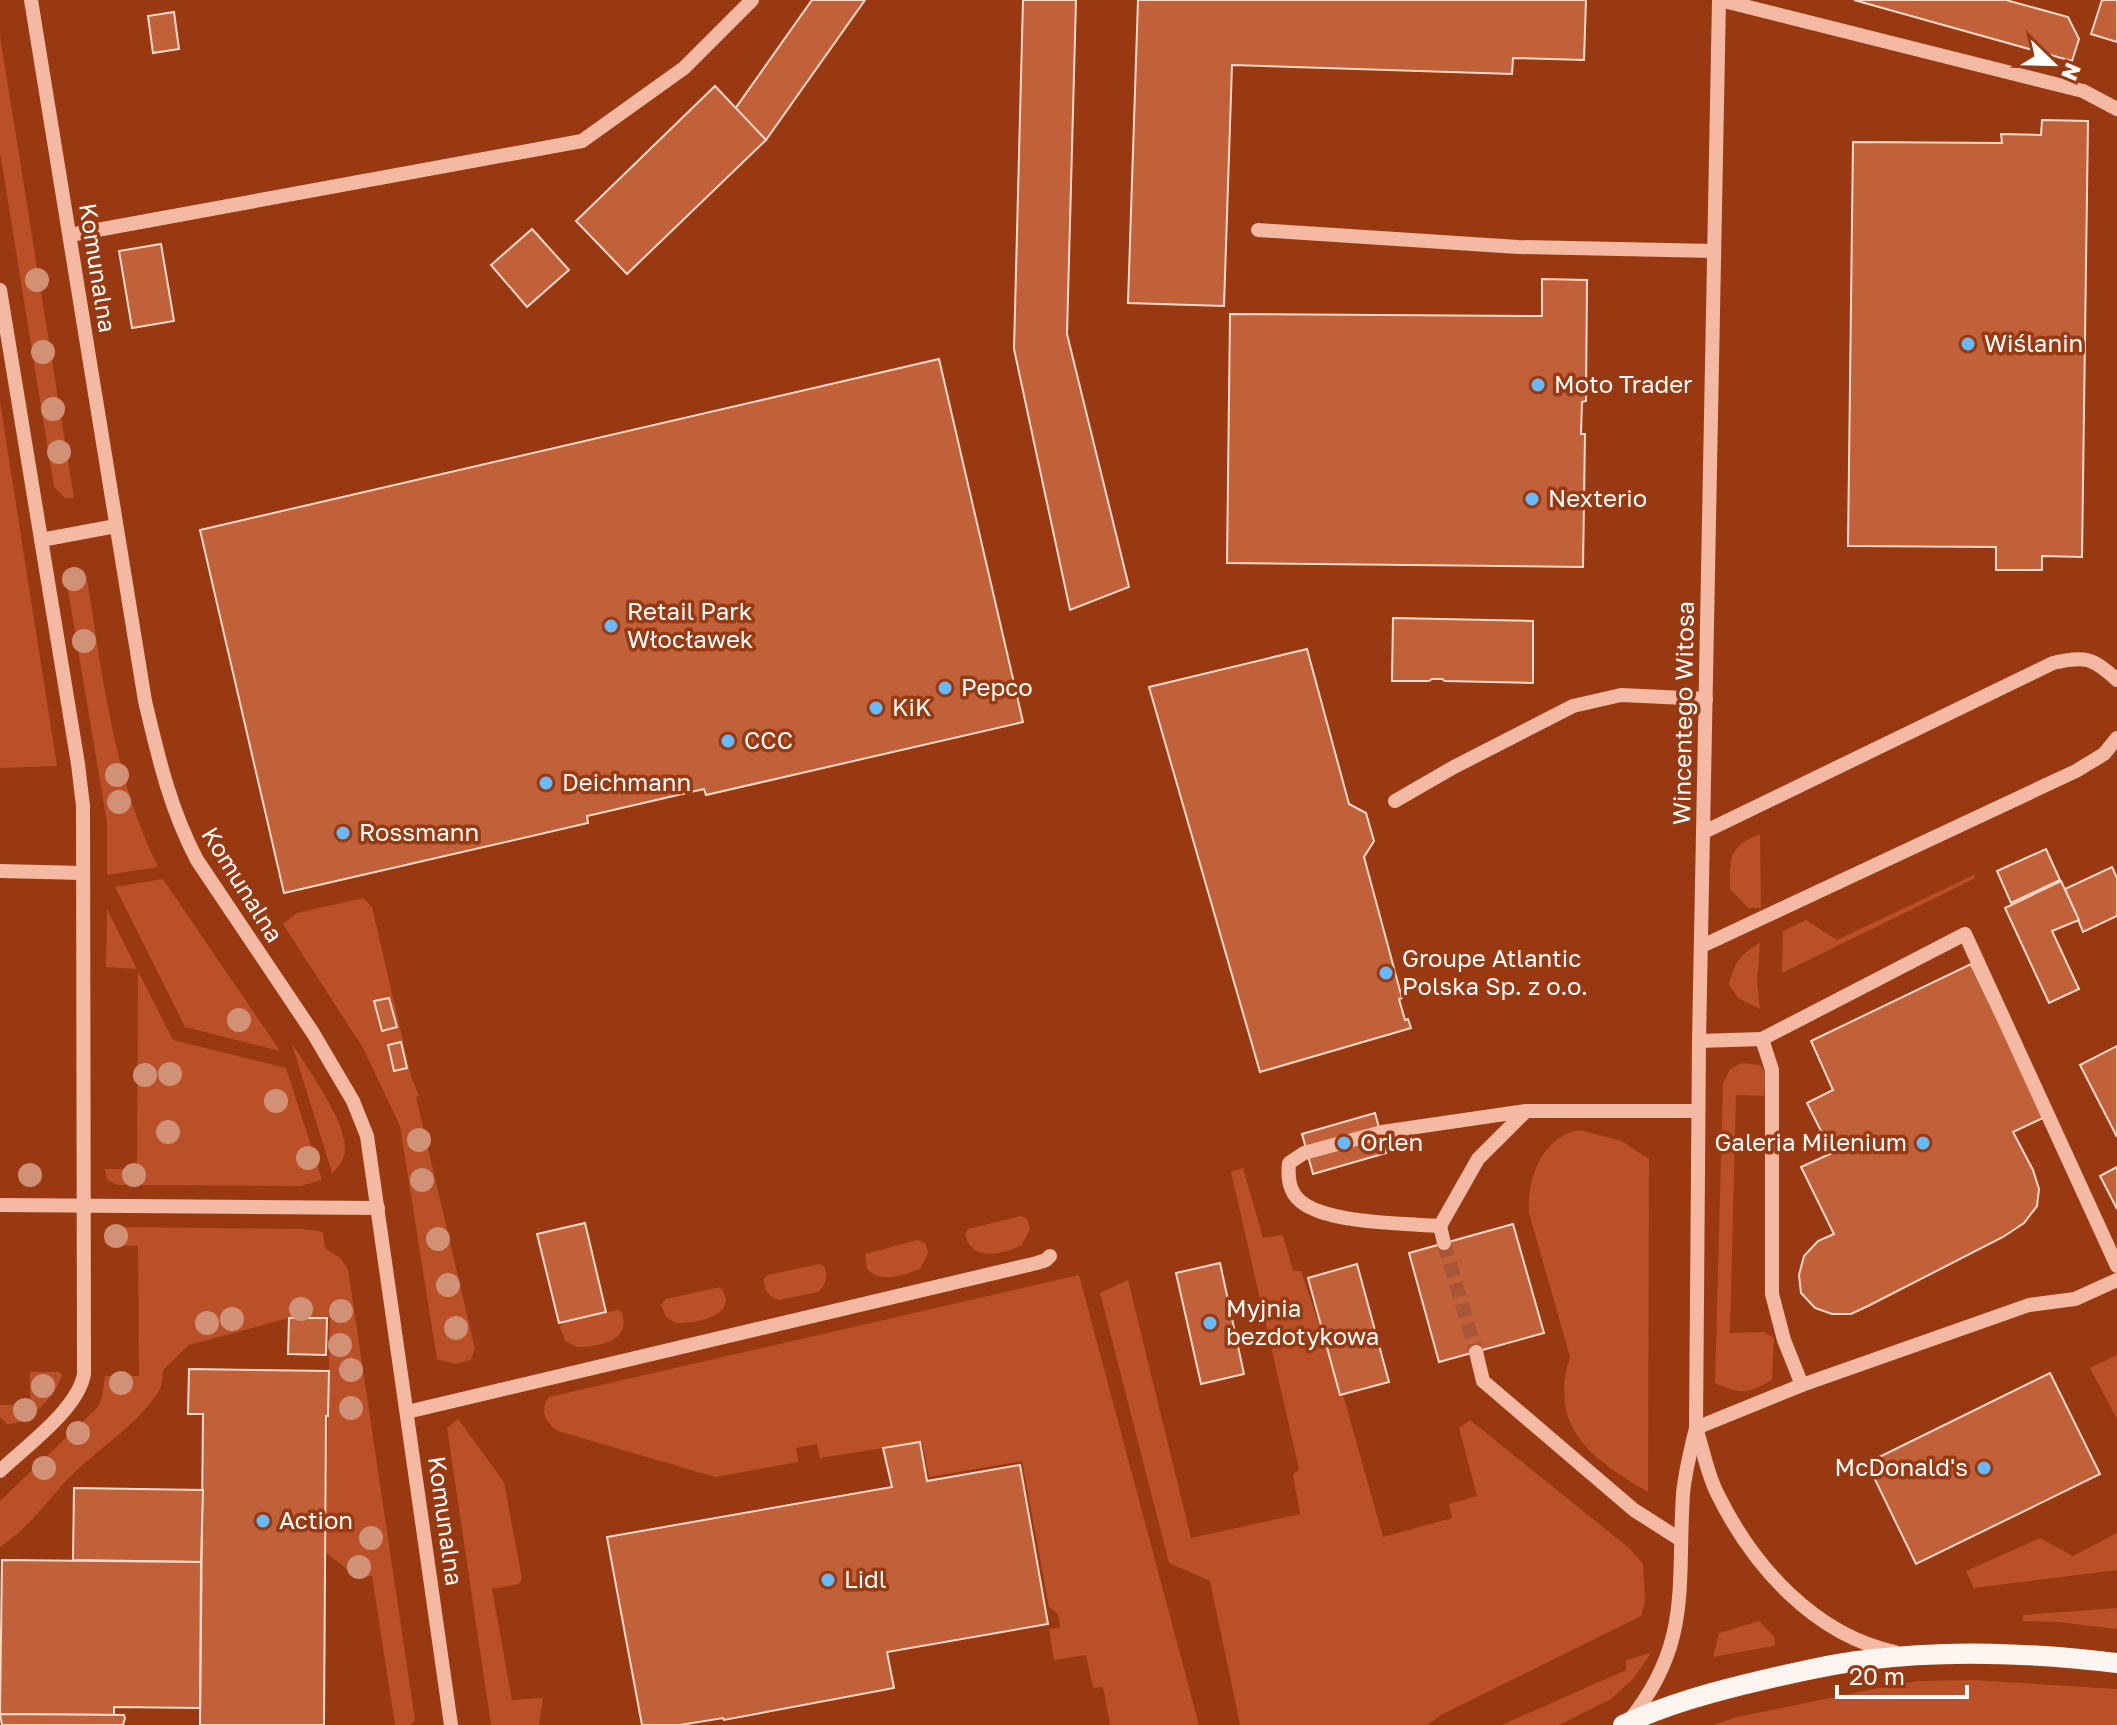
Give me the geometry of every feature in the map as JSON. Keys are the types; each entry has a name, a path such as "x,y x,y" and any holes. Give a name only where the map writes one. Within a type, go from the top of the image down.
{"main road":[{"path":"1625,1724 1679,1703 1737,1686 1813,1669 1911,1655 2026,1654 2117,1663"}],"street":[{"name":"Komunalna","path":"31,0 145,701 163,777 186,839 209,881 313,1033 357,1110 367,1136 451,1725"},
{"path":"70,235 582,141 684,68 752,0"},
{"path":"1720,0 2083,91 2117,109"},
{"name":"Wincentego Witosa","path":"1625,1724 1655,1686 1672,1646 1679,1614 1683,1491 1696,1428 1699,1041 1720,0"},
{"path":"1258,230 1518,247 1714,251"},
{"path":"0,290 83,806 84,1205 82,1385 67,1406 0,1471"},
{"path":"41,540 116,526"},
{"path":"1704,832 2053,663 2080,657 2101,666 2117,680"},
{"path":"1395,801 1573,706 1621,695 1706,699"},
{"path":"1702,946 2076,771 2104,754 2117,738"},
{"path":"0,871 83,873"},
{"path":"1699,1041 1762,1039 1965,934 2117,1266"},
{"path":"1762,1039 1772,1070 1772,1294 1784,1340 1802,1385"},
{"path":"1440,1226 1354,1219 1314,1210 1295,1196 1288,1179 1289,1163 1304,1153 1382,1132 1526,1111 1698,1111"},
{"path":"1444,1243 1440,1226 1478,1159 1526,1111"},
{"path":"0,1205 378,1208"},
{"path":"407,1412 1037,1263 1050,1256"},
{"path":"1696,1428 1802,1385 2029,1305 2075,1299 2117,1280"},
{"path":"1476,1352 1483,1381 1634,1510 1681,1540"},
{"name":"Wincentego Witosa","path":"1696,1428 1716,1491 1762,1566 1811,1614 1873,1647 1911,1655"}],"shaded area":[{"path":"0,36 74,498 65,498 54,487 0,152"},
{"path":"0,402 57,766 0,768"},
{"path":"86,574 119,760 142,832 158,867 107,875 107,822 68,590 70,579"},
{"path":"1760,834 1761,908 1748,908 1730,889 1731,861 1736,849"},
{"path":"1976,874 1974,879 1782,973 1783,931 1806,920 1837,940"},
{"path":"163,879 280,1051 185,1027 115,887"},
{"path":"363,898 372,907 411,1076 419,1096 416,1097 475,1349 471,1360 455,1364 437,1359 400,1126 363,1048 283,924 297,913"},
{"path":"107,909 137,969 106,967"},
{"path":"1760,943 1757,982 1760,1009 1738,998 1729,985 1739,960"},
{"path":"138,971 173,1040 286,1068 322,1180 301,1186 118,1185 107,1180 105,1169 137,1169"},
{"path":"292,1044 340,1126 345,1151 341,1163 332,1173"},
{"path":"1742,1063 1760,1065 1767,1074 1764,1096 1736,1095 1730,1333 1764,1332 1774,1338 1772,1380 1744,1391 1731,1390 1715,1383 1723,1084 1730,1069"},
{"path":"1580,1130 1621,1141 1649,1159 1648,1492 1594,1454 1580,1440 1570,1423 1565,1404 1565,1382 1570,1357 1529,1213 1531,1187 1539,1161 1555,1141"},
{"path":"1243,1168 1263,1238 1283,1235 1293,1271 1301,1271 1346,1405 1383,1537 1452,1518 1449,1504 1477,1496 1459,1428 1470,1420 1629,1548 1643,1564 1645,1602 1641,1616 1441,1715 1427,1725 1240,1725 1210,1581 1169,1563 1100,1293 1128,1280 1191,1538 1300,1514 1293,1475 1299,1469 1231,1172"},
{"path":"1021,1216 1027,1219 1030,1229 1022,1245 988,1254 973,1249 968,1243 965,1234 968,1229"},
{"path":"121,1227 303,1229 323,1232 325,1248 340,1258 348,1269 415,1720 410,1725 395,1725 372,1576 358,1578 325,1552 330,1318 289,1318 189,1345 163,1370 160,1389 142,1412 75,1472 32,1520 0,1547 0,1501 97,1408 102,1398 105,1376 139,1376 138,1246 107,1245 104,1242 111,1230"},
{"path":"918,1240 926,1244 928,1253 920,1269 885,1277 867,1269 865,1254"},
{"path":"819,1264 826,1269 826,1276 818,1292 779,1300 766,1290 764,1279 768,1275"},
{"path":"1079,1275 1199,1725 1110,1725 1103,1687 1093,1688 1086,1655 1054,1660 1049,1629 1060,1627 1058,1614 1049,1607 1022,1461 929,1477 922,1442 820,1458 817,1444 796,1448 798,1462 715,1477 558,1431 545,1416 544,1407 549,1397"},
{"path":"720,1287 725,1305 713,1316 684,1323 676,1323 666,1317 661,1305 666,1299"},
{"path":"617,1310 622,1312 624,1322 618,1336 612,1340 595,1346 577,1347 565,1341 560,1327 564,1323"},
{"path":"2117,1355 2117,1419 2090,1368"},
{"path":"30,1372 60,1372 62,1375 54,1391 40,1407 24,1420 7,1424 0,1417 0,1405 30,1405"},
{"path":"458,1419 504,1482 522,1579 519,1584 492,1589 512,1700 543,1698 539,1725 491,1725 447,1428"},
{"path":"2117,1533 2117,1570 1974,1588 1966,1571 2040,1538 2073,1556"},
{"path":"2117,1608 2117,1629 2023,1621 2023,1615"},
{"path":"1759,1621 1774,1637 1773,1646 1713,1657 1719,1633"},
{"path":"1651,1653 1633,1679 1611,1699 1559,1725 1502,1725 1626,1670 1626,1660"},
{"path":"1972,1680 2117,1689 2117,1725 1713,1725 1738,1717 1918,1681"}],"building":[{"path":"812,0 865,0 766,140 735,109"},
{"path":"1023,0 1076,0 1067,334 1129,587 1070,610 1014,349"},
{"path":"1138,0 1586,0 1584,60 1513,58 1512,74 1232,65 1224,306 1128,303"},
{"path":"1854,0 2006,0 2068,17 2079,39 2072,61"},
{"path":"2102,0 2117,0 2117,42 2091,34"},
{"path":"174,12 179,49 153,53 148,16"},
{"path":"715,86 766,140 627,274 576,221"},
{"name":"Wiślanin","path":"2042,120 2088,121 2082,557 2042,556 2042,570 1996,570 1996,547 1848,546 1853,142 2002,143 2001,134 2041,135"},
{"path":"532,229 569,270 527,307 491,265"},
{"path":"161,244 174,321 132,328 119,251"},
{"path":"1542,279 1587,280 1586,401 1582,402 1581,434 1585,434 1583,567 1227,563 1230,314 1542,316"},
{"name":"Retail Park Włocławek","path":"939,359 1023,722 706,795 704,789 587,816 588,823 284,893 200,530"},
{"path":"1393,618 1533,621 1533,683 1442,679 1392,681"},
{"path":"1307,649 1349,804 1366,813 1374,841 1364,857 1402,998 1399,999 1405,1020 1408,1019 1411,1028 1260,1072 1149,687"},
{"path":"2046,849 2060,880 2011,903 1997,871"},
{"path":"2112,867 2117,878 2117,916 2083,932 2065,889"},
{"path":"2061,881 2079,920 2052,931 2079,989 2049,1003 2005,908"},
{"name":"Galeria Milenium","path":"1971,964 2045,1117 2013,1132 2033,1170 2039,1189 2037,1206 2024,1223 2003,1237 1851,1314 1832,1314 1815,1308 1801,1293 1799,1275 1804,1256 1818,1241 1834,1234 1801,1167 1832,1153 1807,1103 1833,1090 1811,1041"},
{"path":"389,998 397,1027 382,1031 374,1001"},
{"path":"401,1042 407,1068 394,1071 388,1045"},
{"path":"2117,1046 2117,1137 2080,1065"},
{"name":"Orlen","path":"1375,1113 1386,1153 1313,1174 1302,1134"},
{"path":"2117,1167 2117,1209 2100,1176"},
{"path":"585,1223 606,1312 559,1323 537,1234"},
{"path":"1513,1224 1544,1333 1439,1362 1409,1253"},
{"name":"Myjnia bezdotykowa","path":"1220,1263 1244,1374 1201,1384 1176,1273"},
{"path":"1357,1264 1389,1382 1340,1395 1308,1278"},
{"path":"289,1318 327,1318 326,1355 288,1354"},
{"name":"Action","path":"189,1369 329,1371 324,1725 200,1725 203,1414 188,1414"},
{"name":"McDonald's","path":"2050,1373 2100,1474 1916,1564 1867,1463"},
{"name":"Lidl","path":"920,1442 927,1481 1020,1465 1048,1624 887,1652 894,1688 724,1720 642,1725 607,1537 892,1487 883,1448"},
{"path":"74,1488 203,1490 201,1562 73,1560"},
{"path":"2,1560 201,1562 200,1708 114,1707 114,1715 0,1714"},
{"path":"0,1714 124,1715 125,1718 123,1725 2,1725"}],"tunnel":[{"path":"1444,1243 1476,1352"}],"place":[{"name":"Wiślanin","path":"1968,344"},
{"name":"Moto Trader","path":"1538,385"},
{"name":"Nexterio","path":"1532,499"},
{"name":"Retail Park Włocławek","path":"611,626"},
{"name":"Pepco","path":"945,688"},
{"name":"KiK","path":"876,708"},
{"name":"CCC","path":"728,741"},
{"name":"Deichmann","path":"546,783"},
{"name":"Rossmann","path":"343,833"},
{"name":"Groupe Atlantic Polska Sp. z o.o.","path":"1386,973"},
{"name":"Orlen","path":"1344,1143"},
{"name":"Galeria Milenium","path":"1923,1143"},
{"name":"Myjnia bezdotykowa","path":"1210,1323"},
{"name":"McDonald's","path":"1984,1468"},
{"name":"Action","path":"263,1521"},
{"name":"Lidl","path":"828,1580"}]}
